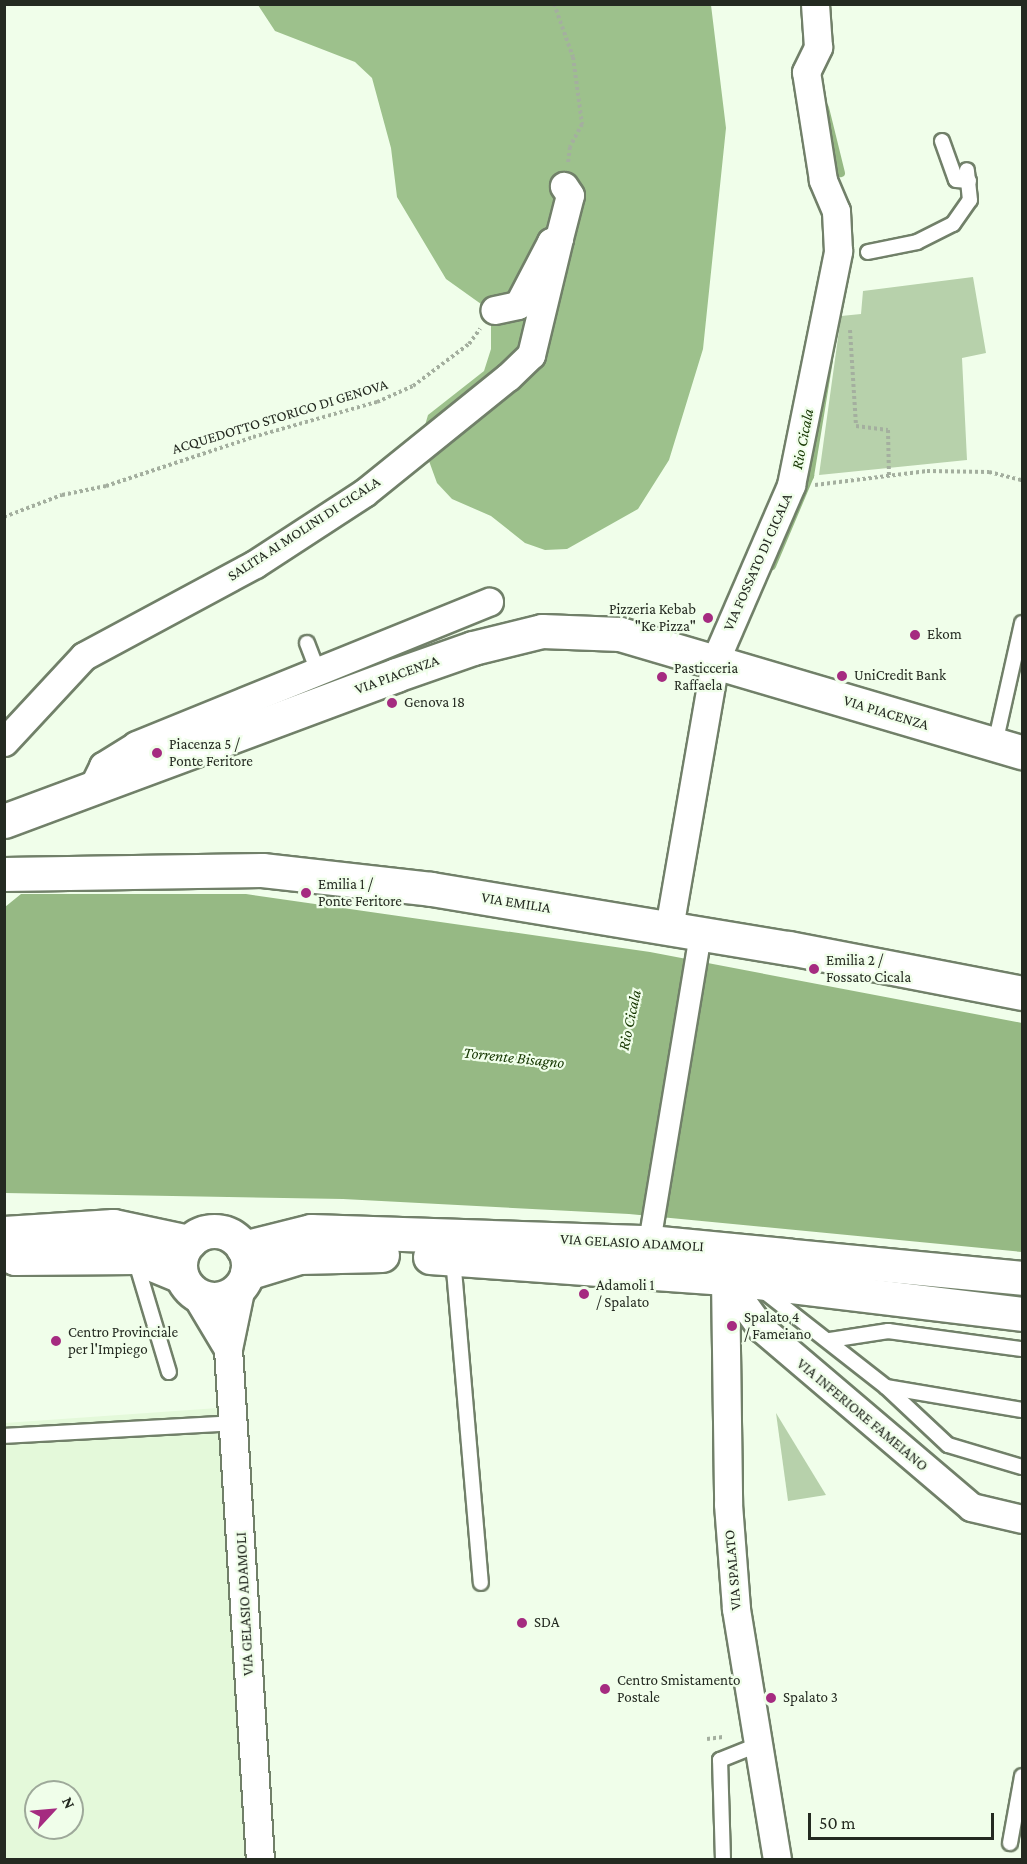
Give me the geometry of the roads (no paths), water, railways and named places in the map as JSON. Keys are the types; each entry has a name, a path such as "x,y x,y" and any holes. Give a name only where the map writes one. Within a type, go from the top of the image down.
{"main road":[{"name":"VIA PIACENZA","path":"4,821 91,791 404,672 473,648 542,631 620,634 1009,749"},
{"name":"VIA EMILIA","path":"4,874 261,870 431,889 688,941 1023,993"},
{"path":"4,1233 113,1226 189,1242"},
{"path":"188,1284 181,1255 189,1242 213,1231 234,1237 244,1269"},
{"name":"VIA GELASIO ADAMOLI","path":"4,1253 15,1258 135,1257 220,1298 244,1269 311,1231 650,1232 1023,1278"},
{"name":"VIA GELASIO ADAMOLI","path":"244,1269 299,1257 453,1258 739,1280 1023,1314"}],"street":[{"name":"VIA FOSSATO DI CICALA","path":"715,661 791,485 838,251 836,211 823,180 806,72 818,47 815,4"},
{"name":"SALITA AI MOLINI DI CICALA","path":"4,742 84,656 255,564 364,493 508,377 531,355 570,195 564,186"},
{"name":"SALITA AI MOLINI DI CICALA","path":"495,310 518,305 551,242 559,238"},
{"path":"91,791 103,766 136,745 489,602"},
{"path":"650,1232 688,941 715,661"},
{"name":"VIA GELASIO ADAMOLI","path":"244,1269 228,1349 235,1423 260,1860"},
{"name":"VIA INFERIORE FAMEIANO","path":"739,1280 760,1328 970,1507 1023,1519"},
{"name":"VIA SPALATO","path":"739,1280 728,1504 736,1609 760,1744 777,1860"},
{"name":"VIA GELASIO ADAMOLI","path":"188,1284 228,1349"}],"lane":[{"path":"868,252 917,242 953,224 970,200 968,176 956,180 942,141"},
{"path":"1009,749 1023,623"},
{"path":"307,643 318,671"},
{"path":"135,1257 169,1372"},
{"path":"453,1258 481,1583"},
{"path":"739,1280 830,1340 886,1387 948,1445 1023,1467"},
{"path":"830,1340 888,1331 1023,1349"},
{"path":"886,1387 1023,1410"},
{"path":"4,1436 235,1423"},
{"path":"723,1860 720,1760 760,1744"},
{"path":"1010,1843 1023,1776"}],"water":[{"name":"Torrente Bisagno","path":"21,894 246,894 650,952 1022,1023 1022,1252 629,1214 343,1199 5,1193 5,907"}],"waterway":[{"name":"Rio Cicala","path":"825,108 841,173"},
{"name":"Rio Cicala","path":"772,566 810,476 829,360"}],"place":[{"name":"Pizzeria Kebab \"Ke Pizza\"","path":"708,618"},
{"name":"Ekom","path":"915,635"},
{"name":"UniCredit Bank","path":"842,676"},
{"name":"Pasticceria Raffaela","path":"662,677"},
{"name":"Genova 18","path":"392,703"},
{"name":"Piacenza 5 / Ponte Feritore","path":"157,753"},
{"name":"Emilia 1 / Ponte Feritore","path":"306,893"},
{"name":"Emilia 2 / Fossato Cicala","path":"814,969"},
{"name":"Adamoli 1 / Spalato","path":"584,1294"},
{"name":"Spalato 4 / Fameiano","path":"732,1326"},
{"name":"Centro Provinciale per l'Impiego","path":"56,1341"},
{"name":"SDA","path":"522,1623"},
{"name":"Centro Smistamento Postale","path":"605,1689"},
{"name":"Spalato 3","path":"771,1698"}]}
